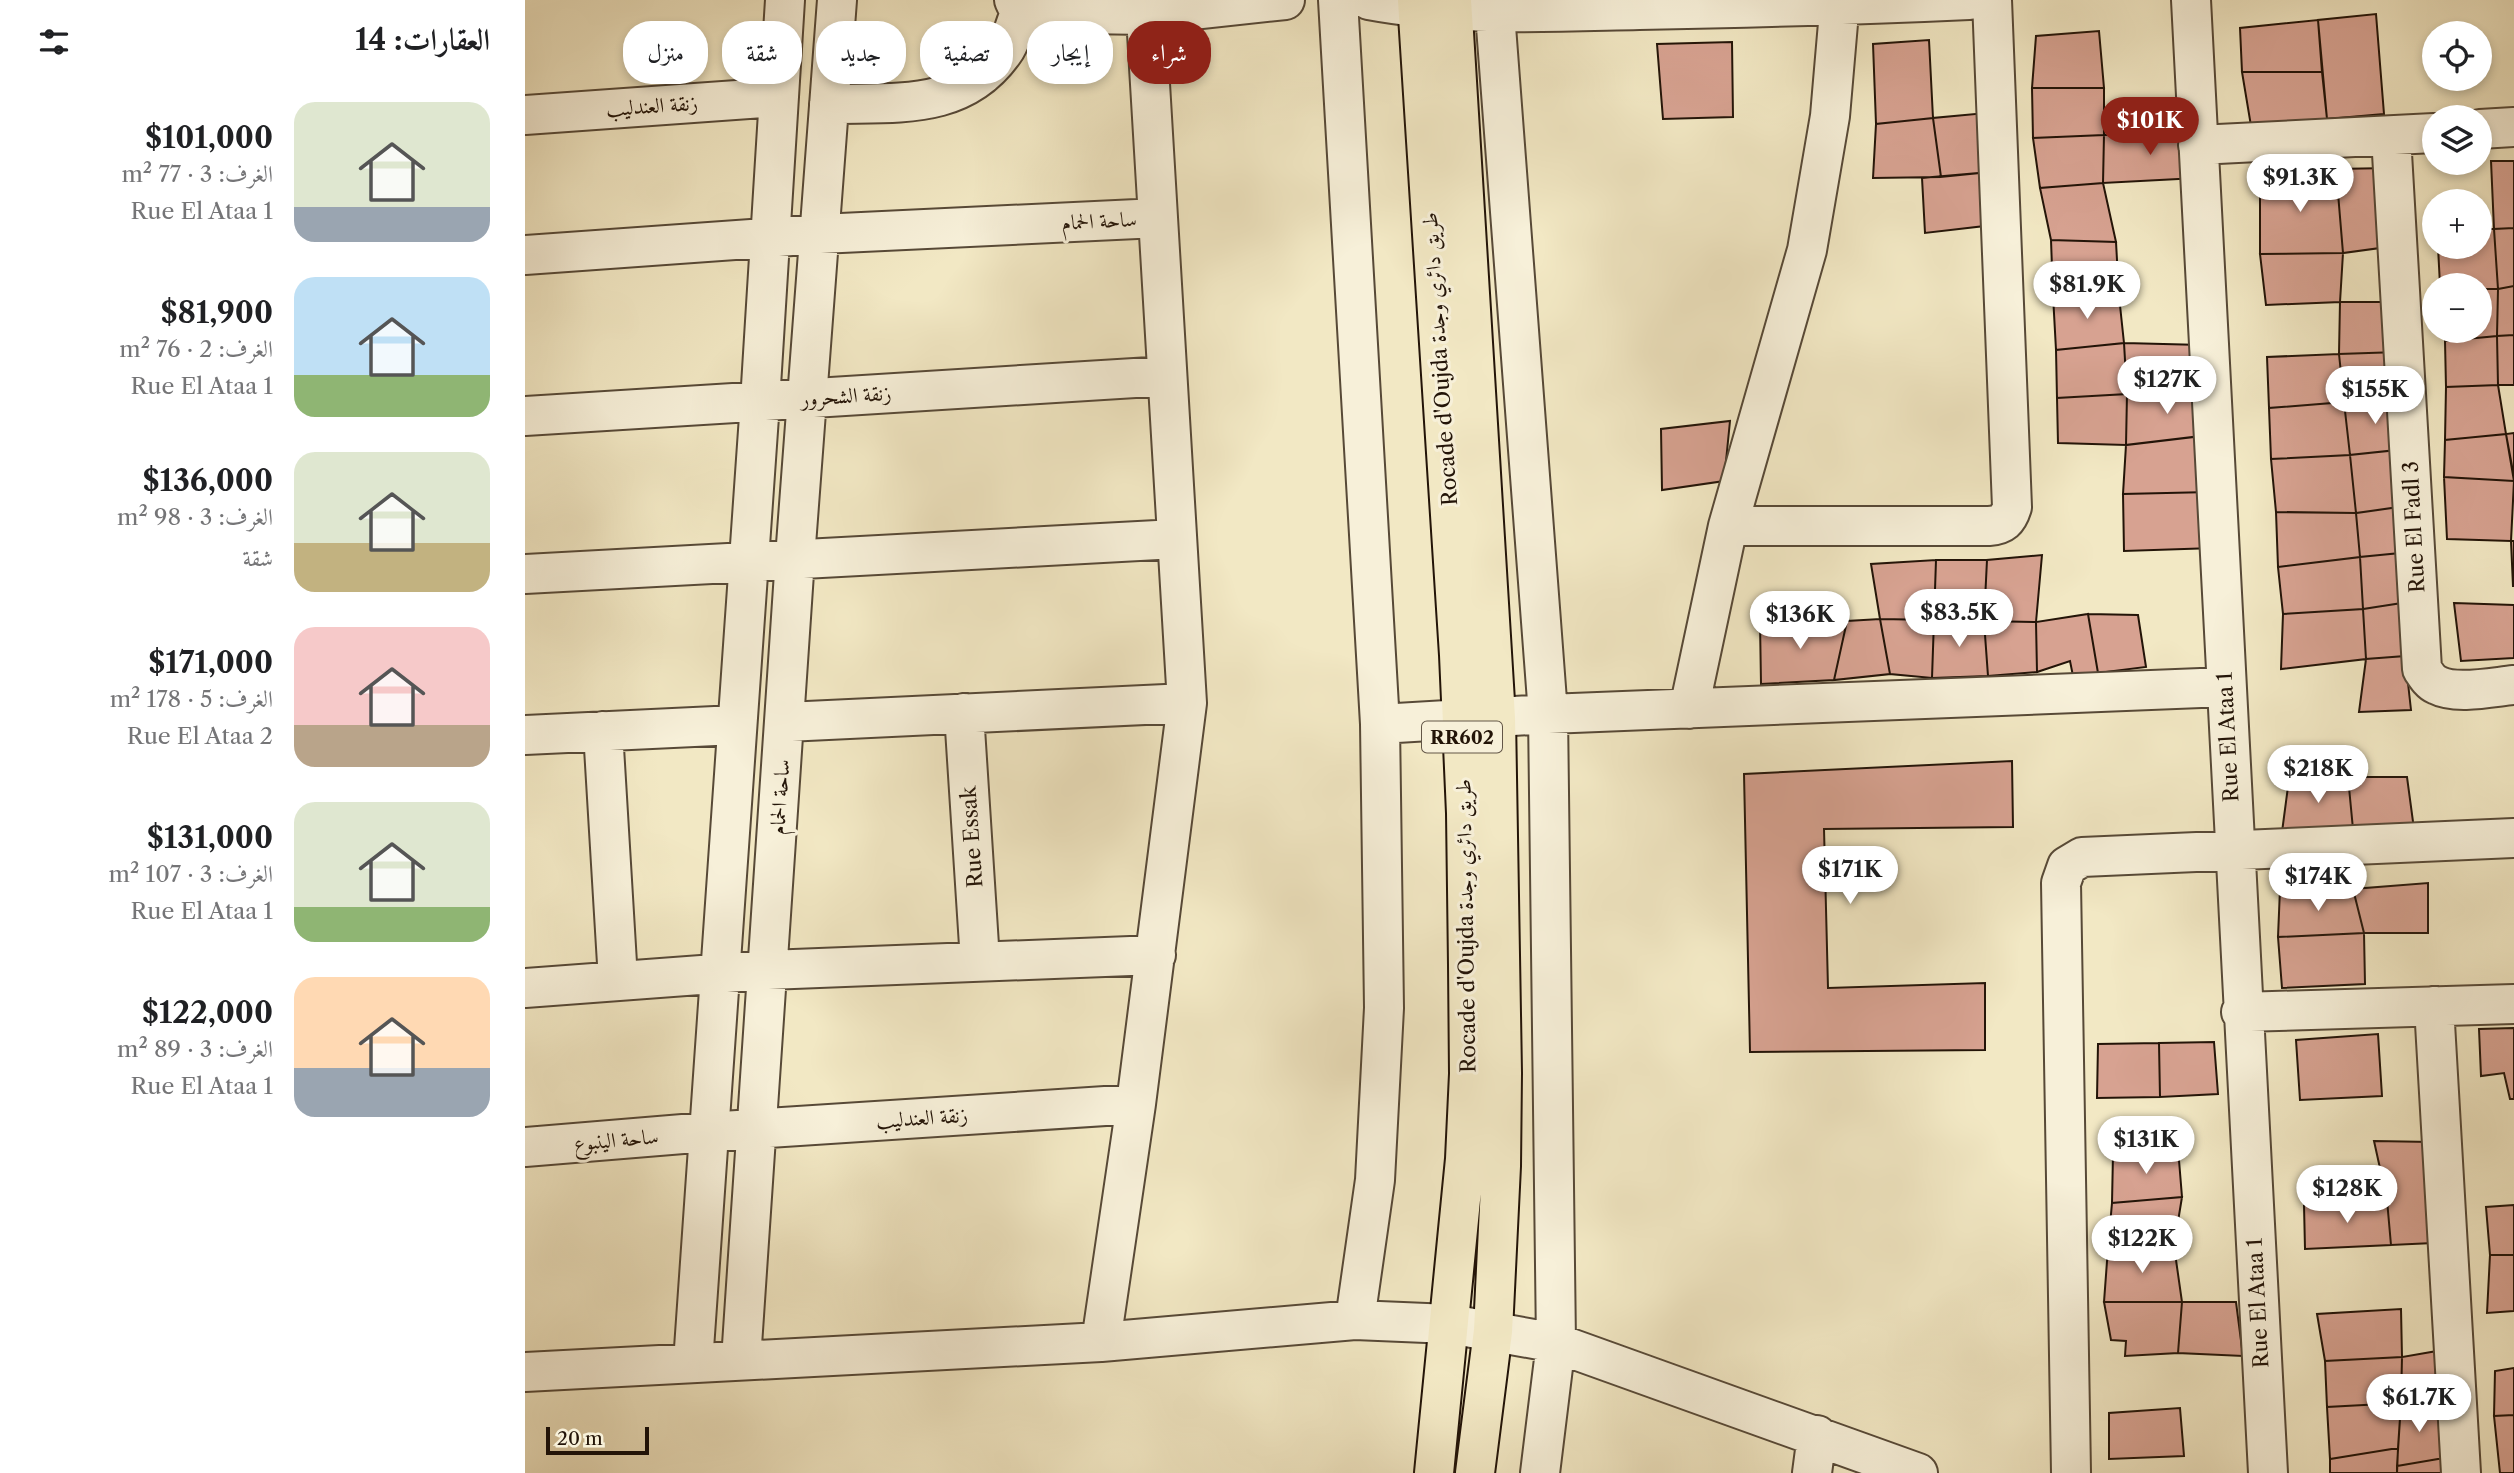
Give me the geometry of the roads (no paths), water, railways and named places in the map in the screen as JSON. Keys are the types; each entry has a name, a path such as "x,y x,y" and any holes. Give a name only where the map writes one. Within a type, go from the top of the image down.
{"highway":[{"name":"Rocade d'Oujda طريق دائري وجدة","path":"1435,5 1502,1073 1501,1166 1493,1331 1475,1473"},
{"name":"Rocade d'Oujda طريق دائري وجدة","path":"1434,1473 1465,1159 1469,1074 1466,813 1479,719"}],"street":[{"path":"692,1363 760,401 785,0"},
{"name":"ساحة الحمام","path":"741,1360 795,558 837,0"},
{"path":"829,104 915,101 956,93 986,73 1007,46 1017,6 1145,8 1285,0"},
{"path":"1338,0 1380,724 1384,1008 1374,1180 1355,1320"},
{"path":"1369,0 1494,7 1969,0"},
{"path":"1728,526 2000,526 2009,518 2012,507 1992,0"},
{"name":"Rue El Ataa 1","path":"2191,0 2241,1012 2268,1473"},
{"path":"1689,709 1728,526 1807,250 1830,116 1840,3"},
{"path":"1494,7 1548,714 1556,1343 1540,1473"},
{"name":"ساحة الحمام","path":"525,255 820,234 1159,218 1145,8"},
{"name":"زنقة العندليب","path":"525,115 779,97"},
{"path":"2492,128 2514,127"},
{"path":"2198,145 2422,134"},
{"name":"Rue El Fadl 3","path":"2391,136 2422,668 2430,681 2453,690 2514,685"},
{"path":"1101,1342 1136,1104 1187,703 1159,218"},
{"name":"زنقة الشحرور","path":"525,416 1167,376"},
{"path":"525,574 1176,539"},
{"path":"1380,724 1548,714 2226,687"},
{"path":"786,722 1187,703"},
{"name":"Rue Essak","path":"964,713 980,961"},
{"path":"525,735 736,725"},
{"path":"603,731 618,980"},
{"path":"2071,1473 2060,883 2067,866 2082,857 2514,838"},
{"path":"525,988 768,970 1156,955"},
{"path":"2241,1012 2514,1003"},
{"path":"2434,1006 2461,1473"},
{"name":"زنقة العندليب","path":"708,1132 1136,1104"},
{"name":"ساحة الينبوع","path":"525,1147 708,1132"},
{"path":"525,1372 1101,1342 1355,1320 1450,1324 1556,1343 1917,1473"},
{"path":"1812,1473 1817,1435"}]}
